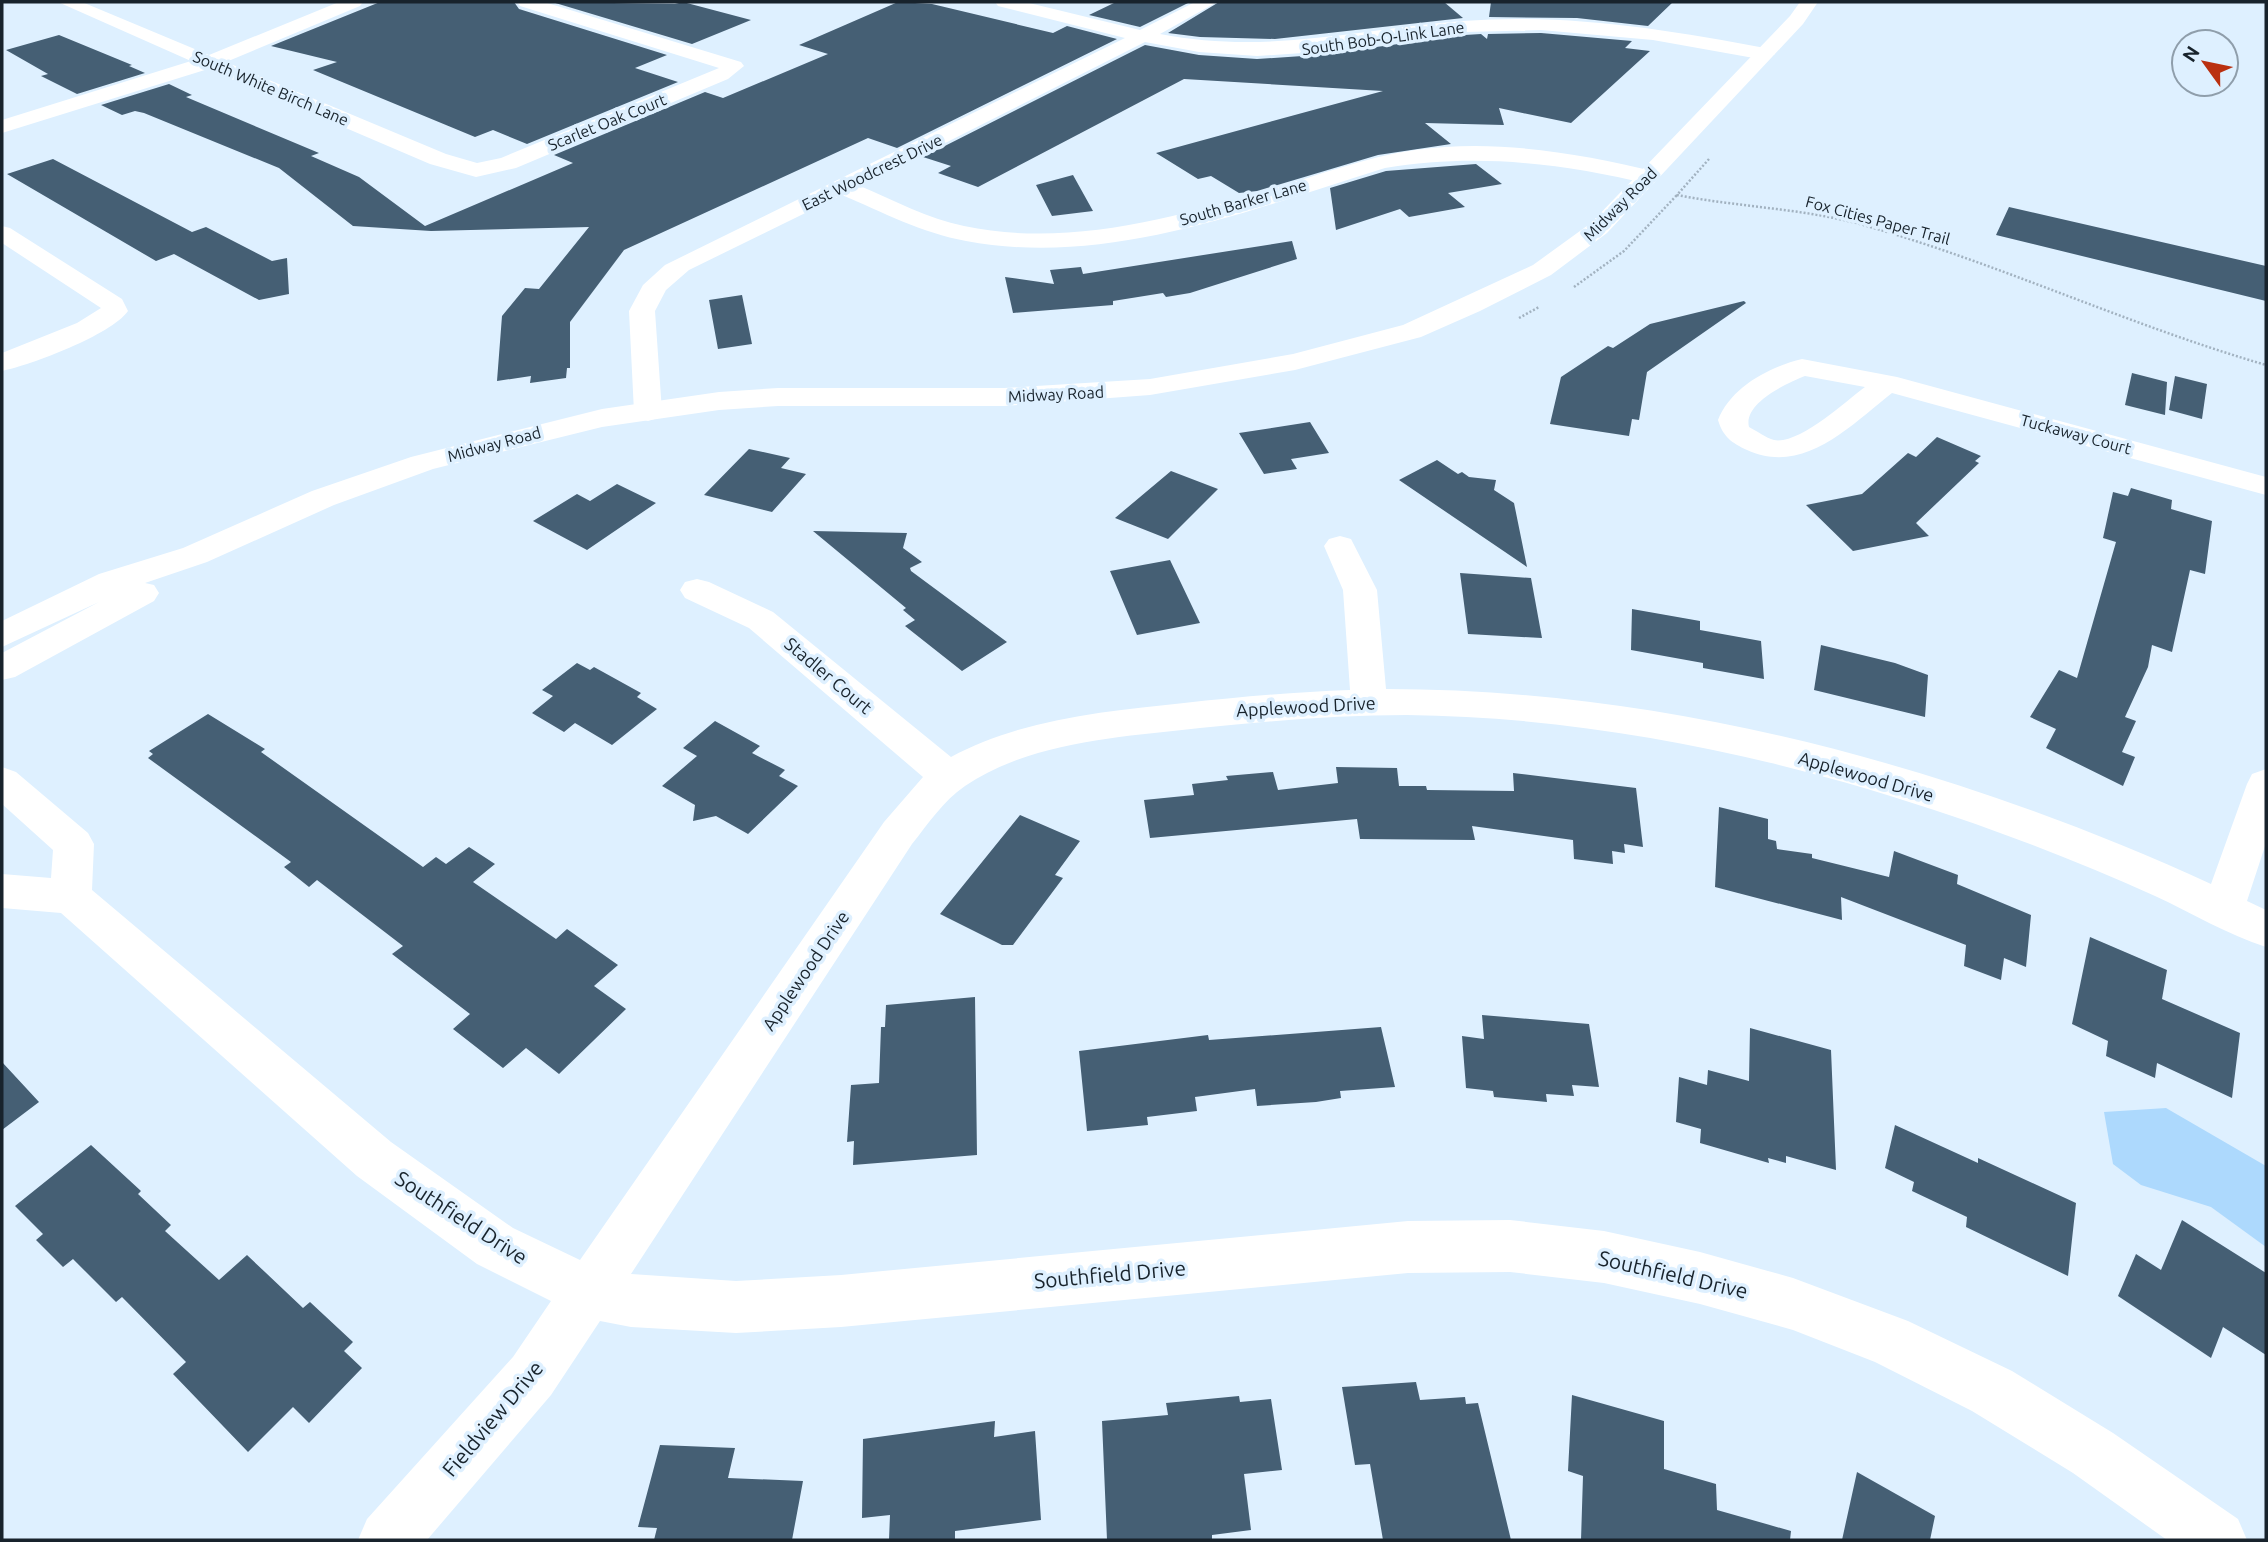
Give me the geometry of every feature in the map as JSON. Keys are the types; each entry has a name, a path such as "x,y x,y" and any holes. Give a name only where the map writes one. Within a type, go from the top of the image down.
{"street":[{"name":"South White Birch Lane","path":"66,2 438,159 476,170"},
{"path":"2,117 203,60 331,2"},
{"path":"2,127 203,60 354,2"},
{"name":"Scarlet Oak Court","path":"476,170 508,163 721,75 734,66 526,2"},
{"name":"South Bob-O-Link Lane","path":"1004,2 1144,36 1226,49 1284,51 1465,26 1572,17 1765,54"},
{"name":"East Woodcrest Drive","path":"648,412 642,311 653,288 680,265 842,187 1208,2"},
{"name":"Midway Road","path":"2,635 111,582 195,555 323,498 422,463 601,418 778,397 1004,397 1099,392 1225,376 1317,357 1412,331 1531,276 1599,228 1797,20 1809,2"},
{"name":"South Barker Lane","path":"842,187 966,234 1059,242 1145,229 1382,162 1420,155 1516,152 1566,158 1649,177"},
{"path":"2,233 113,304 115,311 86,329 2,363"},
{"name":"Tuckaway Court","path":"1886,383 1800,447 1779,450 1755,442 1736,431 1733,420 1738,407 1788,371 1802,367 1886,383 2266,486"},
{"path":"1340,546 1360,590 1369,703"},
{"name":"Midway Road","path":"2,668 128,602 195,555"},
{"name":"Stadler Court","path":"697,590 761,620 949,777"},
{"name":"Applewood Drive","path":"590,1292 898,833 923,801 949,777 981,758 1027,744 1098,729 1243,710 1369,703 1440,703 1595,717 1758,747 1968,807 2058,839 2224,908 2266,929"},
{"path":"2,782 74,844 71,897 2,891"},
{"path":"2224,908 2266,784"},
{"name":"Southfield Drive","path":"71,897 374,1159 495,1245 590,1292 631,1301 736,1307 841,1301 1408,1247 1510,1247 1604,1257 1700,1278 1793,1304 1889,1340 1992,1391 2093,1453 2217,1540"},
{"name":"Fieldview Drive","path":"388,1540 532,1376 590,1292"}],"path":[{"path":"1570,290 1624,251 1714,153"},
{"name":"Fox Cities Paper Trail","path":"1677,195 1708,201 1795,209 1875,228 1935,246 2178,340 2266,365"},
{"path":"1516,319 1549,302"}],"shaded area":[{"path":"2166,1108 2266,1166 2266,1247 2211,1207 2141,1185 2113,1164 2104,1112"}],"building":[{"path":"380,2 514,2 519,9 667,55 635,68 678,82 527,144 493,130 475,137 313,70 337,62 271,46"},
{"path":"552,2 683,2 751,20 692,44"},
{"path":"898,2 932,4 1053,33 1067,26 1117,39 897,148 868,138 624,250 570,322 570,368 567,368 566,378 530,383 531,376 497,381 502,316 525,288 539,289 589,227 431,231 353,226 279,168 144,113 135,111 122,115 101,105 169,84 192,95 186,97 319,153 311,156 359,177 425,226 573,163 554,155 705,92 723,98 828,54 799,45"},
{"path":"1116,2 1190,2 1140,27 1089,15"},
{"path":"1219,2 1444,2 1463,18 1275,39 1200,37 1168,33"},
{"path":"1491,2 1673,2 1648,26 1577,18 1489,17"},
{"path":"1541,33 1632,41 1625,48 1650,51 1571,123 1499,108 1504,125 1425,123 1451,144 1378,155 1257,191 1239,193 1211,176 1198,179 1156,153 1383,91 1184,79 978,187 938,173 951,166 923,157 1145,45 1199,55 1257,59 1317,55 1465,35 1481,34 1487,39 1488,34"},
{"path":"59,35 145,73 77,94 41,76 48,74 6,50"},
{"path":"53,159 192,232 206,227 272,261 287,258 289,294 259,300 174,254 156,261 7,174"},
{"path":"1476,164 1502,184 1448,193 1465,207 1409,217 1400,209 1336,230 1330,188 1386,171"},
{"path":"1073,175 1093,211 1052,216 1036,185"},
{"path":"2009,207 2266,266 2266,301 1996,235"},
{"path":"1292,241 1297,259 1190,293 1166,297 1163,293 1113,301 1113,305 1013,313 1005,277 1054,284 1050,270 1081,267 1083,274"},
{"path":"742,295 752,344 718,349 709,300"},
{"path":"1744,301 1746,303 1647,372 1639,420 1632,419 1629,436 1550,424 1561,377 1608,346 1613,348 1650,324"},
{"path":"2132,373 2167,382 2165,415 2125,405"},
{"path":"2175,376 2207,384 2202,419 2169,410"},
{"path":"1310,422 1329,453 1291,459 1297,469 1264,474 1239,433"},
{"path":"1937,437 1981,456 1975,461 1979,463 1916,523 1929,536 1853,551 1806,505 1862,494 1908,453 1916,457"},
{"path":"749,449 790,458 781,468 806,474 772,512 704,495"},
{"path":"1437,460 1458,474 1462,472 1469,477 1496,480 1494,490 1514,503 1527,567 1399,480"},
{"path":"1171,471 1218,489 1168,539 1115,518"},
{"path":"617,484 656,503 587,550 533,521 577,494 590,501"},
{"path":"2131,488 2172,500 2171,509 2212,521 2205,574 2190,570 2172,652 2152,645 2148,667 2125,717 2136,721 2122,752 2135,757 2123,786 2046,748 2056,729 2030,717 2059,670 2077,678 2116,542 2103,538 2113,492 2128,496"},
{"path":"813,531 907,533 903,548 922,562 910,568 911,571 1007,642 962,671 905,626 915,620 903,610 906,608"},
{"path":"1170,560 1200,623 1137,635 1110,571"},
{"path":"1460,573 1531,578 1542,638 1468,634"},
{"path":"1632,609 1700,621 1700,630 1761,641 1764,679 1703,668 1703,663 1631,650"},
{"path":"1821,645 1895,663 1928,675 1925,717 1814,690"},
{"path":"577,663 590,670 594,667 641,693 637,697 657,709 612,745 575,723 564,732 532,713 553,696 542,690"},
{"path":"208,714 265,749 261,752 423,867 436,857 446,864 469,847 495,864 473,882 556,939 567,929 618,965 594,986 626,1009 559,1074 526,1048 503,1068 453,1029 470,1014 392,954 403,946 317,880 309,887 284,867 291,862 148,758 153,754 149,751"},
{"path":"715,721 760,746 752,753 785,770 779,776 798,786 748,834 716,816 693,821 695,805 662,786 697,756 683,748"},
{"path":"1336,767 1397,768 1399,786 1426,786 1427,790 1514,791 1513,773 1636,788 1643,847 1624,844 1625,853 1612,851 1613,864 1574,859 1573,840 1472,826 1475,840 1360,839 1357,819 1150,838 1144,800 1194,795 1192,784 1228,780 1226,776 1273,772 1278,790 1338,783"},
{"path":"1719,807 1768,819 1768,839 1776,841 1777,849 1812,854 1812,858 1889,877 1894,851 1958,875 1957,884 2031,915 2026,967 2004,958 2001,980 1964,966 1966,945 1841,897 1842,920 1715,887"},
{"path":"1020,815 1080,841 1055,875 1063,878 1013,945 1002,945 940,914"},
{"path":"2090,937 2167,970 2162,999 2240,1033 2232,1098 2157,1063 2155,1078 2106,1056 2108,1041 2072,1024"},
{"path":"975,997 977,1155 853,1165 854,1141 847,1142 851,1085 879,1083 881,1027 885,1027 886,1005"},
{"path":"1482,1015 1589,1024 1599,1087 1572,1085 1574,1096 1546,1094 1547,1102 1494,1097 1493,1091 1466,1088 1462,1036 1484,1039"},
{"path":"1381,1027 1395,1087 1340,1091 1341,1098 1316,1102 1257,1106 1255,1089 1195,1097 1197,1111 1147,1117 1148,1125 1087,1131 1079,1051 1208,1035 1209,1040"},
{"path":"1750,1028 1831,1050 1836,1170 1786,1156 1786,1163 1768,1158 1769,1163 1700,1143 1701,1129 1676,1122 1679,1077 1707,1085 1708,1070 1749,1081"},
{"path":"2,1062 39,1102 2,1130"},
{"path":"1895,1125 1978,1163 1978,1158 2076,1203 2068,1276 1966,1227 1967,1217 1912,1191 1914,1182 1885,1168"},
{"path":"91,1145 141,1191 138,1194 171,1225 165,1231 219,1280 247,1255 303,1308 310,1302 353,1342 344,1351 362,1368 309,1423 293,1407 248,1452 173,1374 186,1362 122,1297 116,1302 73,1259 63,1267 36,1240 43,1234 15,1206"},
{"path":"2182,1220 2266,1273 2266,1355 2223,1327 2211,1358 2118,1296 2136,1254 2161,1270"},
{"path":"1416,1382 1420,1400 1465,1397 1466,1404 1478,1403 1511,1540 1383,1540 1370,1464 1355,1465 1342,1387"},
{"path":"1572,1395 1664,1421 1664,1469 1716,1484 1717,1510 1791,1531 1790,1540 1581,1540 1583,1476 1568,1471"},
{"path":"1239,1396 1240,1402 1271,1399 1282,1470 1244,1474 1251,1530 1212,1535 1212,1540 1107,1540 1102,1421 1168,1415 1166,1403"},
{"path":"995,1421 994,1437 1035,1431 1041,1520 955,1531 955,1540 889,1540 890,1515 862,1518 863,1439"},
{"path":"660,1445 735,1448 728,1478 803,1481 792,1540 654,1540 657,1528 638,1527"},
{"path":"1857,1472 1935,1516 1930,1540 1842,1540"}]}
